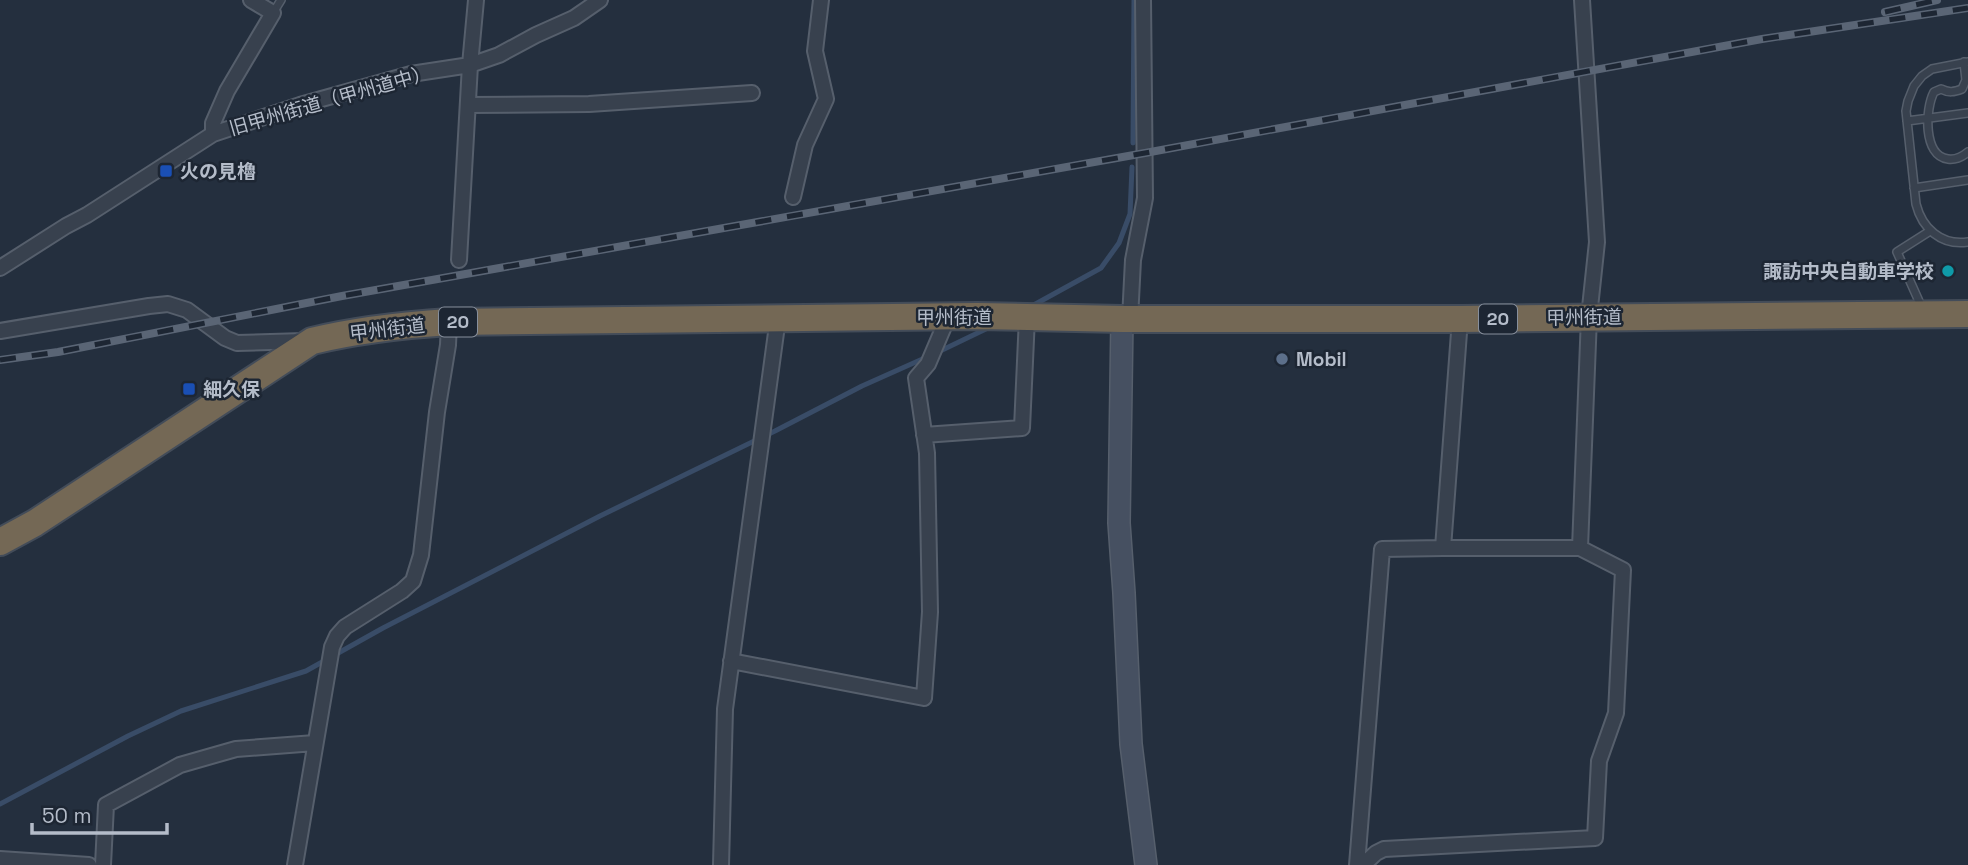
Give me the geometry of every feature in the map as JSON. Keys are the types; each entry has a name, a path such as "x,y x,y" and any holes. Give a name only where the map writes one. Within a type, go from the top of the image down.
{"highway":[{"name":"甲州街道","path":"0,542 79,495 312,341 403,325 778,318 943,328 976,316 1460,319 1968,314"}],"street":[{"path":"213,134 213,123 227,91 277,6 251,0"},
{"path":"459,260 476,0"},
{"name":"旧甲州街道（甲州道中）","path":"0,268 213,134 300,105 411,74 470,65 499,55 574,18 600,0"},
{"path":"793,197 805,145 826,99 815,51 821,0"},
{"path":"1143,0 1145,198 1126,319 1119,523 1131,744 1146,865"},
{"path":"1580,548 1589,317 1597,242 1582,0"},
{"path":"468,105 589,104 752,93"},
{"path":"0,331 168,304 187,310 225,338 237,343 312,341"},
{"path":"924,435 1022,428 1027,317"},
{"path":"721,865 725,709 778,318"},
{"path":"1443,548 1460,319"},
{"path":"295,865 332,647 345,627 402,591 412,581 421,555 437,412 449,345 449,323"},
{"path":"731,661 923,698 930,611 927,453 916,378 928,364 943,328"},
{"path":"1357,865 1382,549 1580,548 1623,570 1616,712 1599,761 1595,838 1384,849 1363,865"},
{"path":"103,865 106,805 180,765 236,748 316,743"},
{"path":"0,859 89,865"}],"lane":[{"path":"1968,152 1953,160 1943,159 1935,153 1928,119 1929,101 1934,92 1941,89 1946,92 1962,89 1966,80 1966,62 1931,69 1914,86 1906,111 1920,218 1930,231 1944,240 1968,242"},
{"path":"1907,121 1968,113"},
{"path":"1914,188 1968,180"},
{"path":"1925,314 1897,252 1930,231"}],"waterway":[{"path":"1133,143 1134,0"},
{"path":"1030,307 1101,268 1119,243 1130,214 1132,167"},
{"path":"936,353 990,327"},
{"path":"0,804 181,711 306,671 383,628 600,516 862,386 927,357"}],"railway":[{"path":"1885,12 1937,0"},
{"path":"0,360 58,352 342,296 1145,153 1762,39 1968,8"}],"place":[{"name":"火の見櫓","path":"166,171"},
{"name":"諏訪中央自動車学校","path":"1948,271"},
{"name":"Mobil","path":"1282,359"},
{"name":"細久保","path":"189,389"}]}
